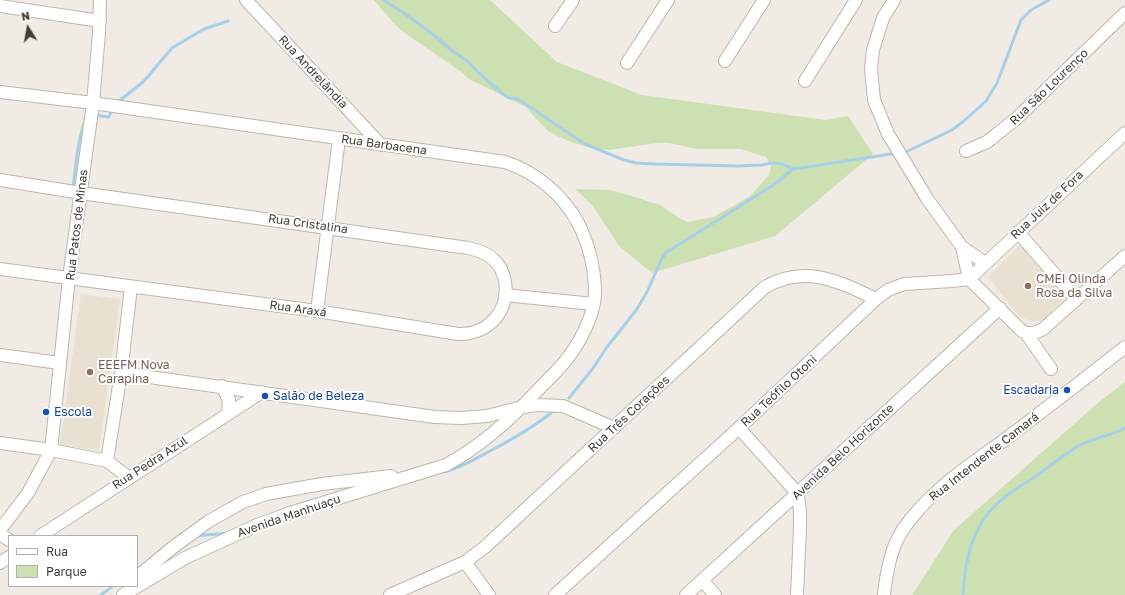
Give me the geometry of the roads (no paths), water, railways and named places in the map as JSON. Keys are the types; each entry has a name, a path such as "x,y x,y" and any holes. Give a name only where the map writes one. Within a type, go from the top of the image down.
{"street":[{"name":"Rua Patos de Minas","path":"51,450 69,278 93,103 100,21 100,0"},
{"name":"Rua Andrelândia","path":"246,0 381,145"},
{"path":"555,26 573,0"},
{"path":"627,63 668,0"},
{"path":"725,61 764,0"},
{"path":"805,81 856,0"},
{"path":"894,0 883,18 873,50 871,69 874,100 888,134 928,200 962,247 985,263 980,278 984,293"},
{"path":"0,6 100,21"},
{"name":"Rua São Lourenço","path":"966,151 987,142 1017,118 1125,13"},
{"name":"Rua Barbacena","path":"0,92 93,103 497,161 518,167 528,171 542,181 572,211 582,230 592,262 594,299"},
{"name":"Rua Juiz de Fora","path":"969,279 1125,133"},
{"path":"317,312 339,139"},
{"name":"Rua Cristalina","path":"0,180 81,193 455,245 489,255 497,262 502,270 505,284 505,295"},
{"path":"1018,232 1076,299"},
{"path":"962,247 969,279 1023,330 1051,369"},
{"path":"1023,330 1034,333 1043,329 1125,256"},
{"name":"Rua Araxá","path":"0,269 317,312 458,334 467,334 485,328 501,310 505,295"},
{"name":"Rua Três Corações","path":"390,595 466,562 485,547 764,287 773,282 792,276 822,277 834,280 876,299"},
{"name":"Rua Teófilo Otoni","path":"554,595 739,428 876,299 888,290 904,284 969,279"},
{"path":"107,461 121,372 131,287"},
{"path":"505,295 594,299"},
{"name":"Avenida Manhuaçu","path":"138,586 184,558 256,525 290,513 446,465 468,453 499,429 570,356 581,338 587,324 594,299"},
{"name":"Avenida Belo Horizonte","path":"686,595 1000,308"},
{"name":"Rua Intendente Camará","path":"884,595 890,559 895,544 902,532 927,502 958,475 1125,347"},
{"path":"0,355 60,363"},
{"path":"121,372 435,417 462,418 487,416 522,407 537,405 563,406 614,428"},
{"path":"222,386 229,400 228,414"},
{"name":"Rua Pedra Azul","path":"41,535 128,477 262,392"},
{"path":"739,428 798,494 800,528 797,595"},
{"path":"0,444 51,450 107,461 128,477"},
{"path":"0,530 28,493 51,450"},
{"name":"Avenida Manhuaçu","path":"138,576 172,548 209,521 243,502 266,494 322,484 418,473"},
{"path":"466,562 489,595"},
{"path":"702,580 715,595"},
{"path":"119,595 127,587"},
{"name":"Avenida Manhuaçu","path":"124,595 137,587"}],"waterway":[{"path":"383,0 404,13 466,60 504,95 509,98 518,99 585,144 624,160 636,163 654,164 738,166 773,163 782,164 794,169 891,154"},
{"path":"908,151 952,130 986,101 997,83 1021,20 1031,10 1049,0"},
{"path":"118,102 144,81 172,48 204,29 228,21"},
{"path":"94,115 109,117 112,109"},
{"path":"73,188 78,146 85,121"},
{"path":"569,398 637,309 647,292 662,258 667,252 775,184 793,169"},
{"path":"444,472 468,463 506,443 551,413"},
{"path":"963,595 971,545 981,523 989,512 1006,496 1078,446 1125,428"},
{"path":"280,522 307,514"},
{"path":"196,536 228,533"},
{"path":"101,595 112,587"}],"place":[{"name":"CMEI Olinda Rosa da Silva","path":"1028,286"},
{"name":"EEEFM Nova Carapina","path":"90,372"},
{"name":"Escadaria","path":"1067,390"},
{"name":"Salão de Beleza","path":"265,396"},
{"name":"Escola","path":"46,412"}]}
